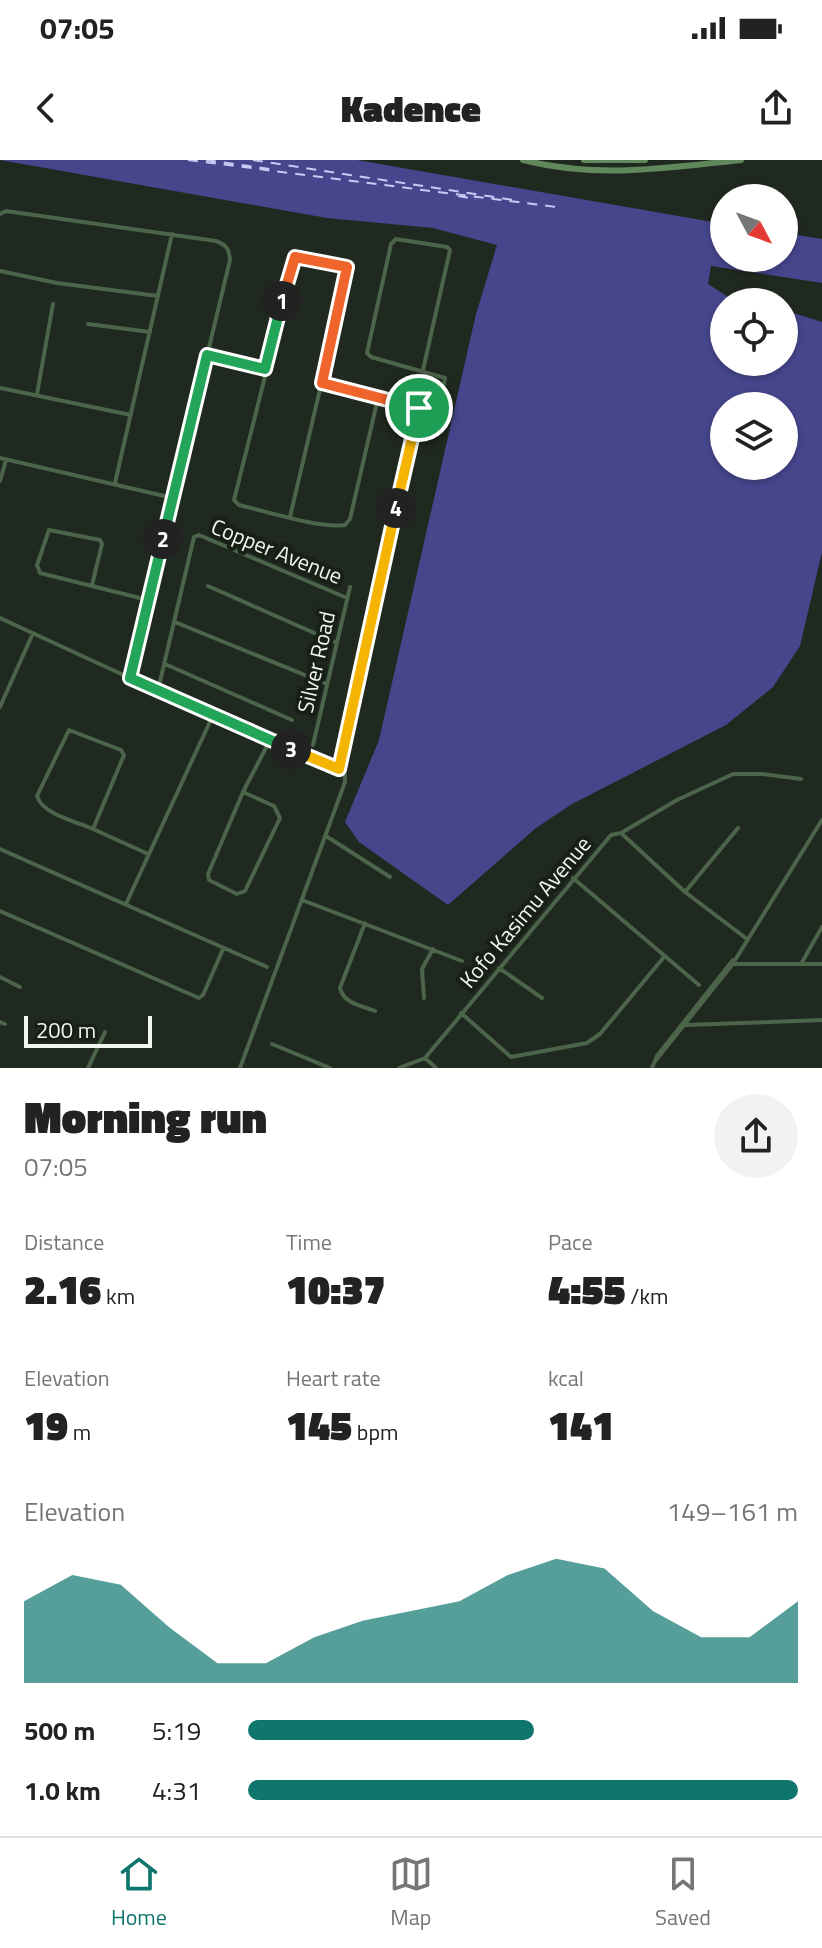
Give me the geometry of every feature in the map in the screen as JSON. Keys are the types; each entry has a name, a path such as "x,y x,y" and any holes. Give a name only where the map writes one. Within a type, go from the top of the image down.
{"main road":[{"path":"523,160 619,173 741,160"},
{"path":"584,160 645,160"}],"street":[{"path":"0,214 6,211 172,234 216,241 229,250 230,260 130,678"},
{"path":"115,483 172,234"},
{"path":"322,383 435,412 440,408 445,378 371,357 366,349 391,244 400,238 450,250 423,370"},
{"path":"290,517 348,270 343,265 298,256 293,260 234,500 239,505 290,517 336,527 345,525 350,519 378,398"},
{"path":"0,271 57,283 158,296"},
{"path":"37,394 53,304"},
{"path":"88,324 150,332"},
{"path":"207,355 265,369"},
{"path":"0,388 131,415"},
{"path":"339,769 419,408"},
{"path":"0,481 3,459 173,498"},
{"path":"92,585 102,544 100,540 49,530 37,565 40,573 148,600"},
{"name":"Copper Avenue","path":"175,622 194,537 199,535 347,598"},
{"path":"208,586 337,643"},
{"name":"Silver Road","path":"313,745 350,587"},
{"path":"0,618 339,769 345,775 326,836 240,1068"},
{"path":"158,690 175,622 327,684"},
{"path":"0,707 33,633"},
{"path":"165,664 292,720"},
{"path":"126,904 213,715"},
{"path":"93,829 124,755 121,750 69,730 37,796 39,802 51,810 148,854"},
{"path":"243,792 274,806 280,818 245,891 237,894 209,880 208,874 243,792 270,740"},
{"name":"Kofo Kasimu Avenue","path":"425,1058 611,835 621,833 677,800 733,774 801,779"},
{"path":"652,1068 731,963 822,820"},
{"path":"685,892 738,828"},
{"path":"621,833 685,892 747,939"},
{"path":"326,836 390,877"},
{"path":"0,849 267,967"},
{"path":"0,856 7,852"},
{"path":"573,878 699,985"},
{"path":"302,900 462,961"},
{"path":"0,911 199,998 223,949"},
{"path":"365,923 340,988 346,999 375,1011"},
{"path":"801,964 822,927"},
{"path":"424,998 422,969 433,949"},
{"path":"461,1013 511,1057 587,1043 600,1034 664,957"},
{"path":"731,963 822,964"},
{"path":"499,968 542,998"},
{"path":"0,977 20,987"},
{"path":"685,1024 822,1020"},
{"path":"88,1068 105,1032"},
{"path":"272,1044 330,1068"},
{"path":"399,1068 425,1058 436,1068"}],"shaded area":[{"path":"0,160 357,160 710,222 708,284 714,288 710,288 710,376 798,376 798,314 822,322 822,552 800,646 773,687 726,725 572,804 536,828 448,905 359,842 345,822 379,740 476,314 497,245 433,228 327,218"},
{"path":"798,235 822,239 822,283 750,272 798,272"}],"ferry route":[{"path":"188,160 556,207"},
{"path":"206,160 270,169"},
{"path":"253,160 520,201"},
{"path":"458,196 476,199"}],"route":[{"path":"295,257 343,265 348,270 322,383 419,408 339,769 130,678 207,355 265,369 295,257"}]}
